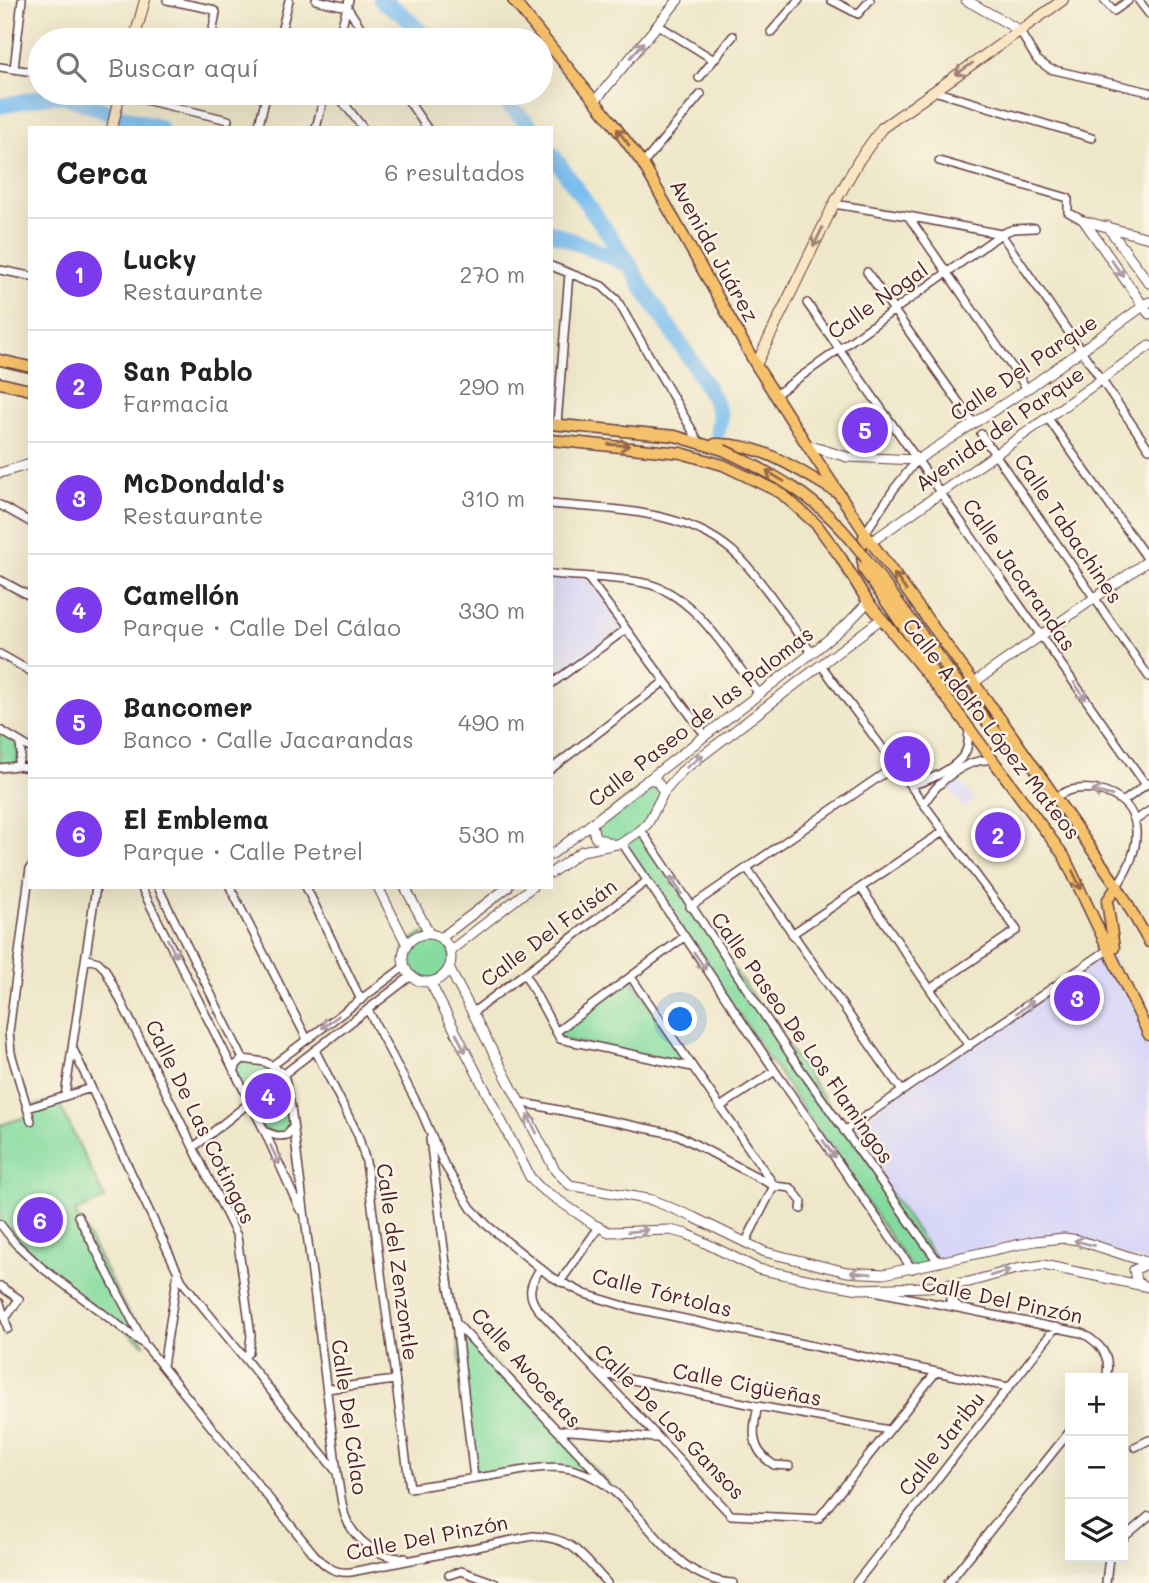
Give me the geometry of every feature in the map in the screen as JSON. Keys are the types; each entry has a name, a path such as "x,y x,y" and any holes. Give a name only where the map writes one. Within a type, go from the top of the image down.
{"main road":[{"path":"137,28 145,0"},
{"name":"Avenida Juárez","path":"513,0 536,28"},
{"path":"756,365 834,204 859,160 883,128 1061,0"},
{"name":"Avenida Juárez","path":"553,49 643,164 756,365 868,538"},
{"path":"112,126 117,105"},
{"path":"0,360 28,372"},
{"path":"0,368 28,372"},
{"path":"0,383 28,390"},
{"path":"554,424 645,432 704,443 742,445 762,452 840,494"},
{"name":"Calle Adolfo López Mateos","path":"553,440 681,453 723,465 789,498 817,525 881,620 952,705 1064,856 1149,1035"},
{"path":"704,443 767,471 824,509 847,533 986,721 1039,777"},
{"path":"789,498 803,494 808,485 806,475"},
{"path":"868,538 861,548 864,570 919,649 952,705"},
{"name":"Calle Adolfo López Mateos","path":"868,538 1117,886 1149,942"},
{"path":"1117,886 1107,901 1117,964"}],"street":[{"path":"14,69 22,0"},
{"path":"167,0 216,12 213,28"},
{"path":"282,28 289,0"},
{"path":"316,0 348,4"},
{"path":"595,101 678,0"},
{"path":"771,32 799,0"},
{"path":"831,0 858,14 870,0"},
{"path":"966,0 1019,30 1037,60 1050,69 1149,92"},
{"path":"1104,0 1114,11 1128,1 1139,0 1149,13"},
{"path":"341,28 348,4"},
{"path":"348,4 362,28"},
{"path":"657,25 713,60"},
{"path":"699,78 733,36"},
{"path":"0,67 28,71"},
{"path":"933,91 1092,138"},
{"path":"643,164 701,94"},
{"path":"166,105 228,120"},
{"path":"259,126 264,105"},
{"path":"317,126 322,105"},
{"path":"345,105 361,126"},
{"path":"412,105 426,126"},
{"path":"939,161 1068,198 1068,212 1084,221 1149,238"},
{"path":"834,204 1001,234 1013,229 1035,228"},
{"path":"908,216 1027,389"},
{"path":"1084,221 1147,308"},
{"path":"1107,226 1149,283"},
{"path":"1001,234 1149,449"},
{"name":"Calle Nogal","path":"775,395 1001,234"},
{"path":"553,267 602,286 617,300 704,443"},
{"path":"0,270 28,276"},
{"path":"867,272 974,424"},
{"path":"554,424 569,273"},
{"name":"Calle Jacarandas","path":"807,303 939,493 1148,784"},
{"name":"Calle Del Parque","path":"868,538 899,482 917,460 1147,308"},
{"name":"Avenida del Parque","path":"868,538 939,493 1149,346"},
{"path":"973,683 1149,561 1047,417"},
{"name":"Calle Tabachines","path":"981,434 1149,677"},
{"path":"807,445 847,457 917,460"},
{"path":"0,473 28,465"},
{"path":"553,504 664,517 692,527 722,543 740,558 812,653"},
{"path":"0,505 28,521"},
{"path":"553,574 645,583 682,600 759,694"},
{"path":"588,578 705,735"},
{"path":"0,580 28,595"},
{"name":"Calle Paseo de las Palomas","path":"553,853 812,653 848,624 868,602"},
{"name":"Calle Paseo de las Palomas","path":"553,872 582,851 617,843 641,830 648,823 664,792 682,771 881,620"},
{"path":"848,624 858,626 859,637"},
{"path":"553,683 625,630"},
{"path":"0,654 28,670"},
{"path":"821,666 1017,930 930,989"},
{"path":"553,767 665,681"},
{"path":"909,785 933,779 960,759 966,751 969,728"},
{"path":"0,730 28,747"},
{"path":"17,766 21,755 20,742"},
{"path":"966,751 974,761"},
{"path":"924,804 937,787 974,761 994,761"},
{"path":"690,906 895,766"},
{"path":"0,768 28,768"},
{"path":"647,780 656,780 664,792"},
{"path":"1124,801 1148,784"},
{"path":"1055,798 1065,790 1086,789 1110,794 1124,801 1132,809 1138,839 1136,850 1128,871 1117,886"},
{"path":"1136,821 1149,811"},
{"path":"592,824 595,837 617,843"},
{"name":"Calle Paseo De Los Flamingos","path":"641,830 844,1131 939,1263"},
{"path":"792,934 944,831"},
{"name":"Calle Paseo De Los Flamingos","path":"617,843 647,881 912,1269"},
{"path":"747,868 902,1091"},
{"name":"Calle Del Faisán","path":"472,1013 647,881"},
{"path":"28,884 9,1032 11,1054 31,1121"},
{"path":"861,888 969,1046"},
{"path":"65,1096 96,889"},
{"path":"142,889 234,1072"},
{"path":"159,889 243,1059"},
{"path":"231,889 307,1039"},
{"path":"307,889 361,1000"},
{"path":"379,889 407,945"},
{"path":"406,889 429,933"},
{"path":"441,938 505,889"},
{"path":"450,950 530,889"},
{"path":"449,968 438,979 421,981 411,976 404,967 403,952 418,935 429,933 441,938 450,950 449,968 555,1170 566,1183 584,1189 645,1198 693,1217 745,1243 786,1258 847,1272 884,1274 1035,1241 1064,1238 1079,1240 1149,1264"},
{"path":"556,1032 684,937"},
{"path":"844,1131 1110,949"},
{"name":"Calle De Las Cotingas","path":"87,959 98,962 105,969 232,1226 240,1248 251,1336 250,1352 244,1357"},
{"path":"273,1065 404,967"},
{"path":"526,974 560,1039 692,1067"},
{"path":"243,1059 273,1065 284,1074 411,976"},
{"path":"631,977 774,1186"},
{"path":"430,982 522,1163 539,1187 609,1232 670,1230 687,1234 758,1269 859,1289 948,1285 1028,1266 1043,1265 1145,1286"},
{"name":"Calle Tórtolas","path":"368,1010 421,1111 444,1164 471,1208 488,1226 560,1282 599,1299 628,1307 1008,1388"},
{"path":"73,1049 186,1287 337,1472"},
{"name":"Calle del Zenzontle","path":"315,1051 363,1147 411,1488 474,1478"},
{"path":"234,1072 243,1059"},
{"path":"720,1107 775,1071"},
{"name":"Calle Del Cálao","path":"234,1072 264,1130 303,1217"},
{"name":"Calle Del Cálao","path":"284,1074 293,1124 337,1472 345,1514 349,1525 370,1548 398,1558 435,1555"},
{"path":"28,1108 91,1088"},
{"path":"520,1102 672,1133 689,1139 774,1186 791,1188 802,1202 801,1209"},
{"path":"194,1147 250,1103"},
{"path":"264,1130 274,1136 287,1135 293,1124"},
{"name":"Calle Avocetas","path":"429,1132 456,1323 694,1573 733,1583"},
{"path":"555,1198 566,1183"},
{"path":"745,1243 774,1186"},
{"path":"78,1216 135,1328 163,1366"},
{"path":"687,1234 693,1217"},
{"path":"0,1224 16,1244 41,1267 145,1345"},
{"path":"560,1282 599,1227"},
{"path":"1145,1286 1136,1280 1134,1270 1138,1266 1149,1264"},
{"name":"Calle De Los Gansos","path":"540,1269 531,1283 529,1294 532,1301 731,1515 812,1520 822,1516 936,1372"},
{"path":"163,1366 178,1271"},
{"path":"948,1285 950,1300 962,1308"},
{"path":"0,1286 19,1299 5,1319"},
{"name":"Calle Del Pinzón","path":"859,1289 1082,1333 1101,1347 1107,1359 1106,1373"},
{"path":"0,1303 8,1329"},
{"path":"456,1323 474,1478 531,1469 560,1468 589,1475 611,1487"},
{"name":"Calle Jaribu","path":"856,1583 1056,1327"},
{"name":"Calle Del Pinzón","path":"163,1366 314,1554 331,1570 351,1572 533,1536 565,1541 607,1583"},
{"name":"Calle Cigüeñas","path":"598,1373 889,1430"},
{"path":"327,1389 395,1380"},
{"path":"758,1406 753,1434 756,1447 774,1465 789,1466"},
{"path":"559,1430 657,1438"},
{"path":"948,1583 1066,1436"},
{"path":"1135,1447 1149,1440"},
{"path":"1128,1534 1149,1516"},
{"path":"1106,1583 1108,1562"},
{"path":"449,1574 461,1572 495,1583"}],"shaded area":[{"path":"553,574 588,578 625,630 553,683"},
{"path":"960,780 975,800 964,809 949,788"},
{"path":"1109,949 1149,1035 1149,1263 1064,1238 939,1263 844,1131"}],"green space":[{"path":"0,730 20,742 17,766 0,768"},
{"path":"653,779 664,792 641,831 690,906 939,1263 912,1269 622,843 601,841 592,824"},
{"path":"427,934 444,941 451,958 444,975 427,982 410,975 403,958 410,941"},
{"path":"631,977 692,1067 560,1039 556,1032"},
{"path":"243,1059 265,1062 284,1074 293,1124 287,1135 264,1130 234,1072"},
{"path":"57,1099 105,1199 75,1212 145,1345 41,1267 0,1224 0,1125 29,1116 28,1108"},
{"path":"456,1323 611,1487 560,1468 474,1478"}],"waterway":[{"path":"381,0 417,28"},
{"path":"0,106 28,100"},
{"path":"89,105 110,113"},
{"path":"509,105 530,126"},
{"path":"120,116 153,126"},
{"path":"553,156 629,263"},
{"path":"553,233 630,265 713,398 720,415 718,431"}],"place":[{"name":"Bancomer","path":"865,430"},
{"name":"Lucky","path":"907,759"},
{"name":"San Pablo","path":"998,835"},
{"name":"McDondald's","path":"1077,998"},
{"name":"Camellón","path":"268,1096"},
{"name":"El Emblema","path":"40,1220"}]}
